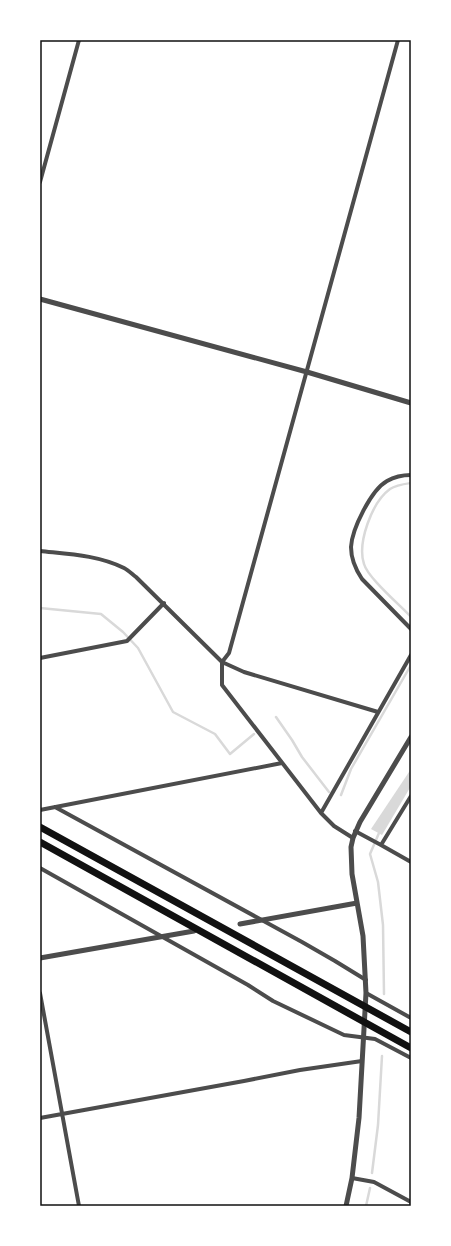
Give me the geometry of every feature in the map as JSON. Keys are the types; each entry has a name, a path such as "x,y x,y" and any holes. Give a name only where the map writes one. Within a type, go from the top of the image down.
{"highway":[{"path":"40,827 411,1032"},
{"path":"40,842 411,1048"}],"street":[{"path":"40,182 79,40"},
{"path":"353,838 334,826 321,814 222,685 222,662 229,653 398,40"},
{"path":"40,299 307,372 411,403"},
{"path":"411,475 387,481 377,490 361,516 351,548 356,570 362,579 411,629"},
{"path":"40,551 99,558 125,568 164,603 222,662 244,672 378,712"},
{"path":"40,658 128,641 164,603"},
{"path":"321,814 411,655"},
{"path":"346,1206 352,1178 359,1118 366,993 363,936 350,856 355,831 411,737"},
{"path":"40,810 282,763"},
{"path":"380,844 411,796"},
{"path":"55,807 336,961 366,980"},
{"path":"355,831 411,862"},
{"path":"40,868 69,886 163,936 290,1010 344,1035 375,1038 411,1058"},
{"path":"240,924 357,903"},
{"path":"40,958 194,931"},
{"path":"40,993 78,1206"},
{"path":"366,993 411,1018"},
{"path":"40,1118 300,1070 362,1061"},
{"path":"352,1178 374,1182 411,1202"}],"shaded area":[{"path":"411,769 411,786 382,835 371,829"}],"waterway":[{"path":"411,483 390,489 377,503 364,534 362,555 364,564 371,576 411,617"},
{"path":"40,608 101,614 123,632 138,648 173,712 215,734 230,754 254,734"},
{"path":"341,795 351,769 411,665"},
{"path":"276,717 302,757 329,792"},
{"path":"379,833 370,854 378,882 383,925 384,994"},
{"path":"372,1173 378,1125 382,1056"},
{"path":"366,1206 370,1188"}]}
